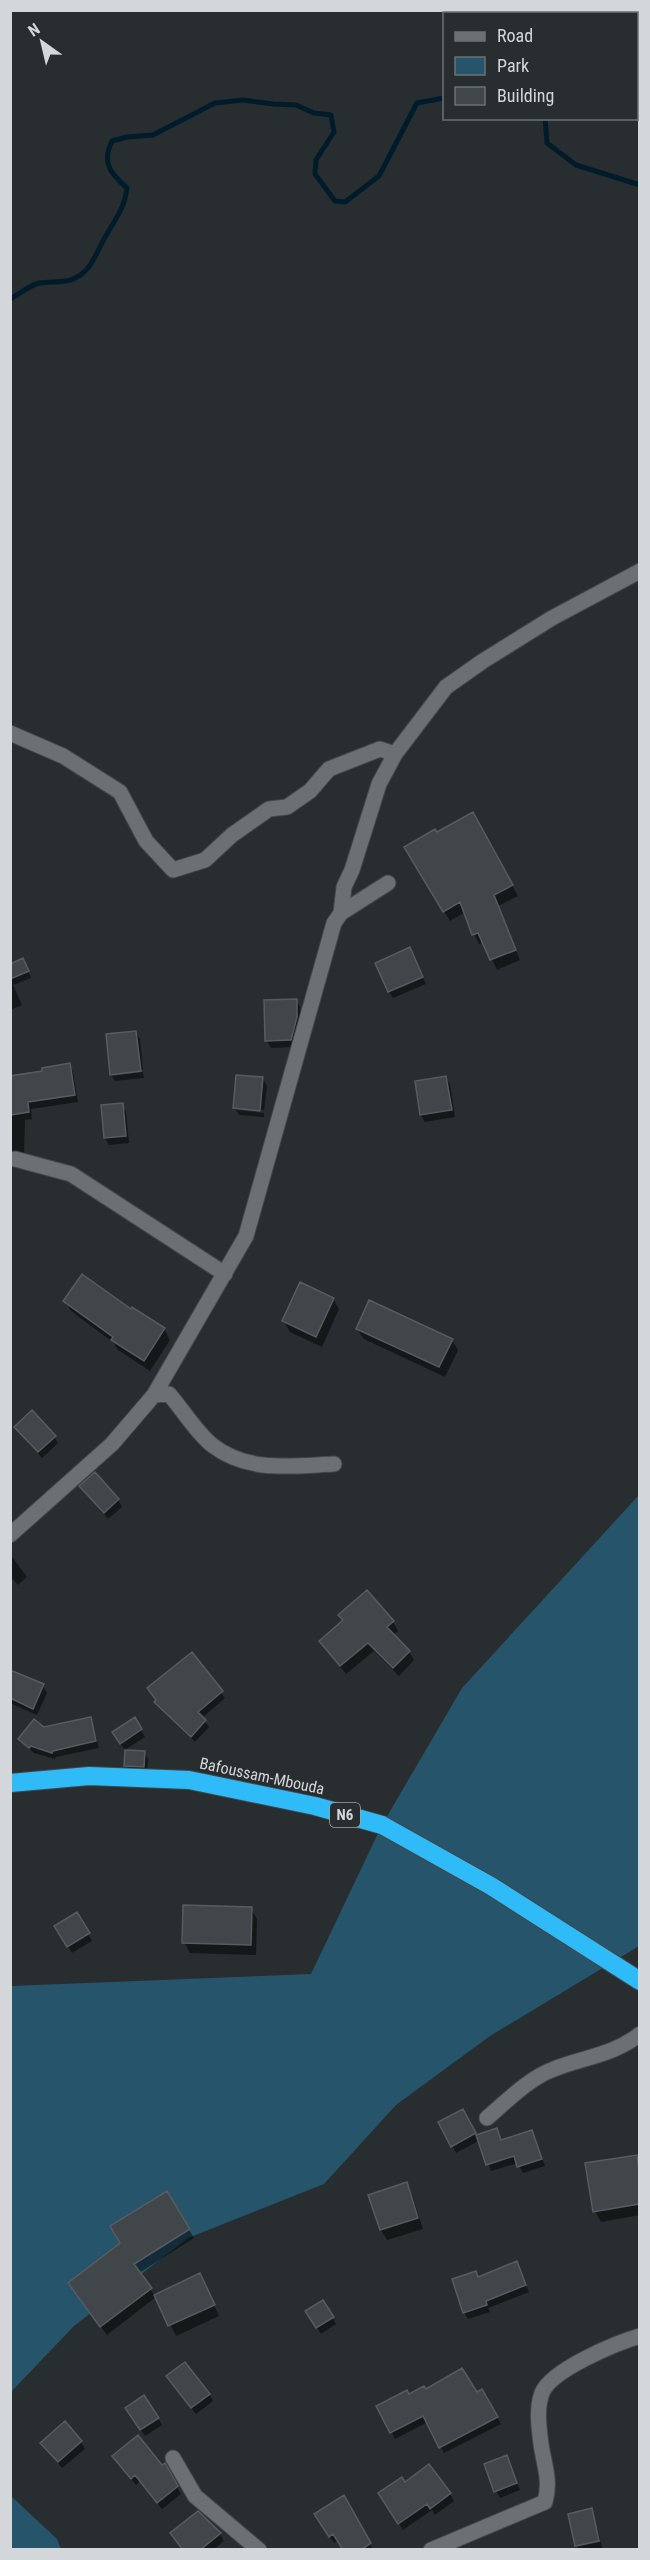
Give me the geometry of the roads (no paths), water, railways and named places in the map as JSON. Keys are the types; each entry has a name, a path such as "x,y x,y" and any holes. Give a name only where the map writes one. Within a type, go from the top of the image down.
{"highway":[{"name":"Bafoussam-Mbouda","path":"10,1784 89,1776 189,1780 315,1806 382,1825 491,1886 639,1981"}],"street":[{"path":"341,913 344,887 352,870 379,784 394,754 446,687 552,618 639,571"},
{"path":"10,733 63,756 120,792 146,841 173,870 205,860 232,835 269,810 286,807 310,791 329,769 381,749 394,754"},
{"path":"10,1535 112,1444 154,1395 225,1274 246,1236 334,923 341,913 388,883"},
{"path":"15,1159 71,1174 225,1274"},
{"path":"154,1395 169,1394 211,1444 239,1461 270,1467 334,1464"},
{"path":"487,2118 526,2086 552,2069 625,2046 639,2034"},
{"path":"431,2550 545,2502 549,2487 539,2421 542,2392 556,2377 580,2362 639,2336"},
{"path":"173,2458 195,2496 260,2550"}],"waterway":[{"path":"10,299 39,283 71,280 84,272 93,260 120,212 126,195 127,188 109,168 107,156 112,141 153,135 215,103 243,100 296,105 314,113 331,115 334,132 316,160 315,174 335,201 345,202 379,176 417,103 443,98"},
{"path":"545,120 547,143 576,165 640,185"}]}
